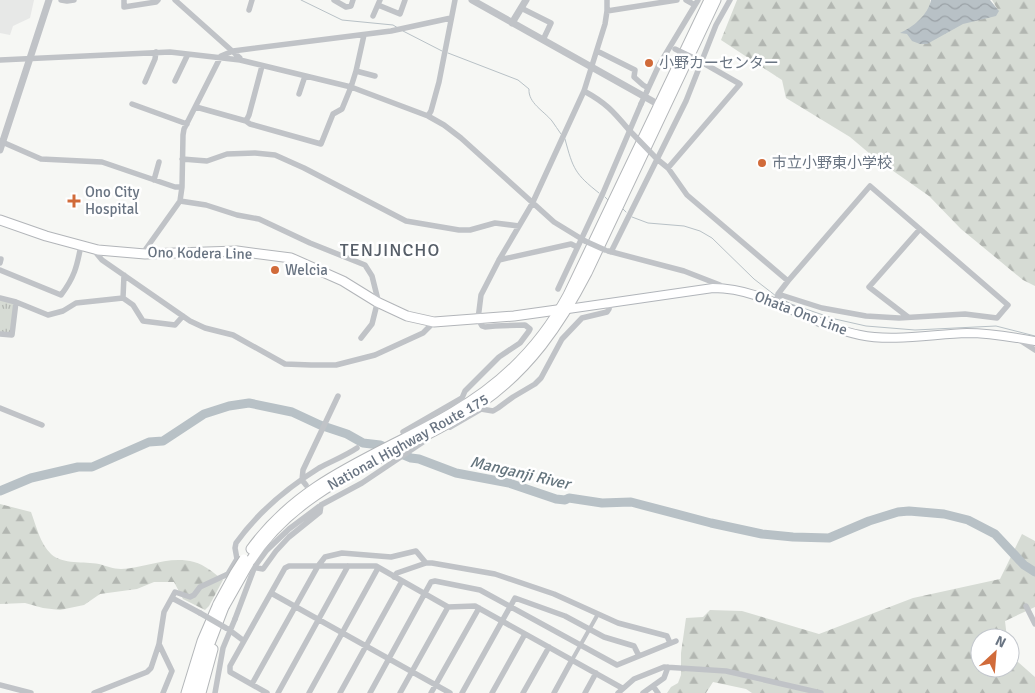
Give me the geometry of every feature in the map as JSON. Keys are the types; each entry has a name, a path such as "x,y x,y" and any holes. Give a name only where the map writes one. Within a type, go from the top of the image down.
{"main road":[{"name":"National Highway Route 175","path":"662,107 709,0"},
{"name":"National Highway Route 175","path":"186,693 208,627 221,606 235,573 246,562 259,538 275,521 296,502 334,474 432,431 513,378 544,344 564,309 716,0"},
{"name":"Ono Kodera Line","path":"0,220 46,236 98,250 143,253 237,251 291,258 343,281 376,302 407,316 434,322 514,316 564,309"},
{"name":"Ohata Ono Line","path":"564,309 722,288 744,291 822,324 861,335 883,337 969,333 1035,341"},
{"name":"National Highway Route 175","path":"193,693 220,617 221,606"},
{"path":"202,693 220,617"},
{"path":"182,693 197,644 208,627"}],"street":[{"path":"0,150 1,141 49,0"},
{"path":"61,0 74,0"},
{"path":"124,0 124,7 156,2 158,0"},
{"path":"177,2 186,0"},
{"path":"249,10 252,0"},
{"path":"334,0 346,7 351,6 353,0"},
{"path":"373,16 379,2 400,14 405,0"},
{"path":"428,116 432,111 439,82 455,0"},
{"path":"472,0 662,107"},
{"path":"512,23 526,0"},
{"path":"403,432 462,398 465,391 498,357 520,344 527,336 530,329 525,325 485,328 480,324 478,319 480,295 532,204 584,91 605,24 608,11 607,0"},
{"path":"608,11 675,0"},
{"path":"558,289 583,240 659,64 673,48 696,3 686,0"},
{"path":"608,251 686,102 700,61 716,25 730,0"},
{"path":"177,2 233,51 240,60"},
{"path":"521,8 551,23 543,40"},
{"path":"143,253 167,217 180,202 183,135 219,58 233,51 391,32 451,18"},
{"path":"196,107 321,144 334,114 342,109 356,71 364,35"},
{"path":"668,168 740,84 673,48"},
{"path":"597,51 635,70 634,77 648,90"},
{"path":"146,82 156,52"},
{"path":"0,60 156,52 188,54 240,60 350,88 428,116 444,125 461,138 532,204 554,222 583,240 608,251 684,271 720,285 722,288"},
{"path":"175,81 188,54"},
{"path":"246,121 262,66"},
{"path":"356,71 375,76"},
{"path":"299,94 305,76"},
{"path":"584,91 603,101 613,110 629,130 668,168 687,195 788,281"},
{"path":"132,104 187,124"},
{"path":"1,141 41,159 102,162 176,187 182,187"},
{"path":"182,159 207,161 227,154 255,153 275,155 406,221 459,230 470,230 495,223 519,226"},
{"path":"154,180 159,162"},
{"path":"776,303 778,294 788,281 870,186 1008,305 996,318 965,314 908,318 866,316 822,308 778,294"},
{"path":"180,202 206,205 236,215 260,219 310,243 365,265 372,276 378,300 372,324 361,338"},
{"path":"908,318 869,287 920,229"},
{"path":"499,260 571,244 578,247"},
{"path":"0,270 61,295 72,280 81,245"},
{"path":"98,250 96,254 102,260 183,316 205,328 233,335 285,364 336,365 375,355 423,333 434,322"},
{"path":"0,259 0,263"},
{"path":"123,298 124,275"},
{"path":"0,298 16,302 34,311 48,315 63,311 76,303 123,298 133,305 143,321 175,325 183,316"},
{"path":"0,334 12,335 16,302"},
{"path":"94,693 147,672 154,663 164,612 175,592 190,597 194,595 200,588 266,551 319,503 362,483 421,443 481,409 493,411 535,384 541,378 558,346 571,330 586,316 607,312 610,304"},
{"path":"1015,338 1035,350"},
{"path":"304,483 303,470 338,396"},
{"path":"0,408 42,425"},
{"path":"319,503 320,512 295,531 276,551 263,569 251,567 235,548 236,543 246,530 273,501 304,483 332,460 347,458 357,448"},
{"path":"358,475 362,483"},
{"path":"252,684 318,566 325,557 342,553 392,557 416,550 426,562"},
{"path":"216,693 223,648 228,630 235,619 246,562"},
{"path":"394,577 397,573 426,562 506,578 554,594 618,623 667,636 670,643"},
{"path":"267,693 230,672 230,666 285,568 289,566 376,566 448,607 475,606 479,608 596,673 620,690 634,679 655,669 668,667 726,671 822,693"},
{"path":"278,693 348,566"},
{"path":"309,693 378,568"},
{"path":"340,693 402,581"},
{"path":"370,693 431,582 435,581 480,590 617,665 676,641"},
{"path":"271,593 450,693"},
{"path":"172,598 244,641"},
{"path":"462,693 515,598 565,616 604,637 634,646 639,656"},
{"path":"1026,606 1035,624"},
{"path":"400,693 448,607"},
{"path":"431,693 479,608"},
{"path":"554,693 598,614"},
{"path":"492,693 525,634"},
{"path":"159,644 172,671 163,693"},
{"path":"523,693 549,647"},
{"path":"643,693 664,678 668,667"},
{"path":"585,693 596,673"},
{"path":"0,685 31,693"},
{"path":"653,686 658,693"}],"shaded area":[{"path":"0,0 34,0 30,18 13,26 10,35 0,33"}],"green space":[{"path":"737,0 930,0 930,12 970,18 998,10 992,0 1035,0 1035,286 1023,280 961,229 929,196 876,159 850,137 786,98 782,80 721,40"},
{"path":"0,300 14,303 11,334 0,332"},
{"path":"0,504 31,512 47,550 61,560 99,564 121,569 167,561 185,560 202,565 223,580 205,610 183,599 174,582 154,582 137,589 100,594 84,605 60,610 25,603 0,604"},
{"path":"1022,534 1035,541 1035,607 1005,621 1006,628 970,628 970,678 1020,678 1020,664 1035,677 1035,693 752,693 746,689 713,682 706,693 667,693 671,687 678,683 681,675 681,653 686,618 703,617 710,610 742,611 819,634 913,598 1000,579"}],"water":[{"path":"931,0 990,0 999,11 996,16 963,24 927,44 920,44 912,41 907,34 900,33 919,20 927,11"}],"waterway":[{"path":"301,0 342,20 393,25 398,28"},
{"path":"403,31 442,51"},
{"path":"448,53 518,80 529,89 531,99 552,121 561,134"},
{"path":"565,139 576,170 599,193"},
{"path":"605,197 608,200"},
{"path":"623,209 626,212"},
{"path":"632,217 648,223 684,226 700,231 712,238 754,279 776,296"},
{"path":"780,298 791,304 835,319 866,326 915,330 996,326 1035,336"},
{"name":"Manganji River","path":"0,491 31,478 78,467 92,467 149,442 163,441 204,414 229,406 249,403 292,412 320,425 347,434 363,443 380,445 456,473 509,483 556,499 565,500 569,498 602,503 631,502 762,534 829,538 869,521 898,512 944,514 968,520 995,534 1024,565 1035,572"}],"place":[{"name":"小野カーセンター","path":"649,63"},
{"name":"市立小野東小学校","path":"762,163"},
{"name":"Ono City Hospital","path":"74,201"},
{"name":"Welcia","path":"275,270"}],"district":[{"name":"TENJINCHO","path":"390,250"}]}
